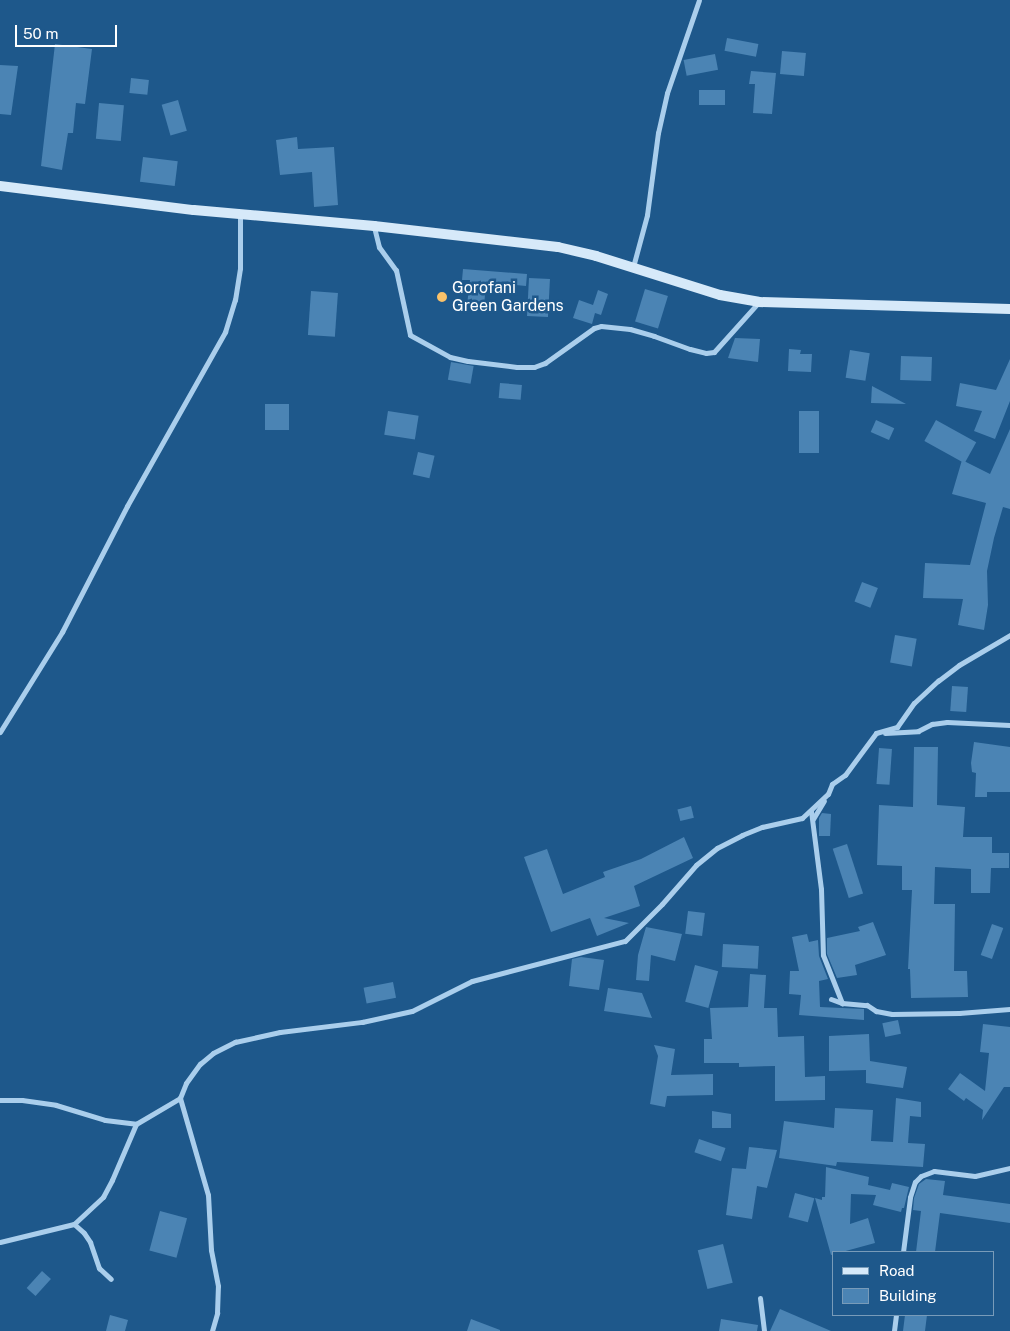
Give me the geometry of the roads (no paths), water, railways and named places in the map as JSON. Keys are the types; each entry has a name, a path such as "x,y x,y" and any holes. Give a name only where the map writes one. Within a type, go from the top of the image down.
{"street":[{"path":"633,267 647,215 658,132 667,93 700,0"},
{"path":"0,186 240,214 374,226 558,247 633,267 720,295 758,302 1010,309"},
{"path":"0,732 62,632 127,506 225,332 235,300 240,268 240,214"},
{"path":"374,226 380,246 396,270 410,335 450,357 468,361 517,367 534,366 545,363 594,328 601,326 654,336 706,353 714,352 758,302"},
{"path":"813,819 832,784 845,775 876,733 897,727 914,703 938,681 959,665 1010,635"},
{"path":"876,733 918,731 932,724 946,722 1010,725"},
{"path":"0,1242 74,1224 102,1197 112,1180 136,1124 180,1098 186,1083 200,1064 230,1044 269,1034 362,1022 412,1011 472,981 625,941 662,904 696,865 717,848 762,827 802,818 828,794"},
{"path":"811,811 821,889 823,955 842,1003"},
{"path":"831,999 842,1003 867,1005 876,1010 892,1014 959,1013 1010,1009"},
{"path":"180,1098 208,1195 211,1250 218,1286 217,1313 212,1331"},
{"path":"0,1100 22,1100 56,1105 105,1120 136,1124"},
{"path":"903,1251 910,1197 915,1182 921,1176 934,1172 975,1176 1010,1168"},
{"path":"74,1224 90,1242 99,1268 111,1279"},
{"path":"760,1298 764,1331"},
{"path":"894,1331 896,1316"}],"place":[{"name":"Gorofani Green Gardens","path":"442,297"}]}
